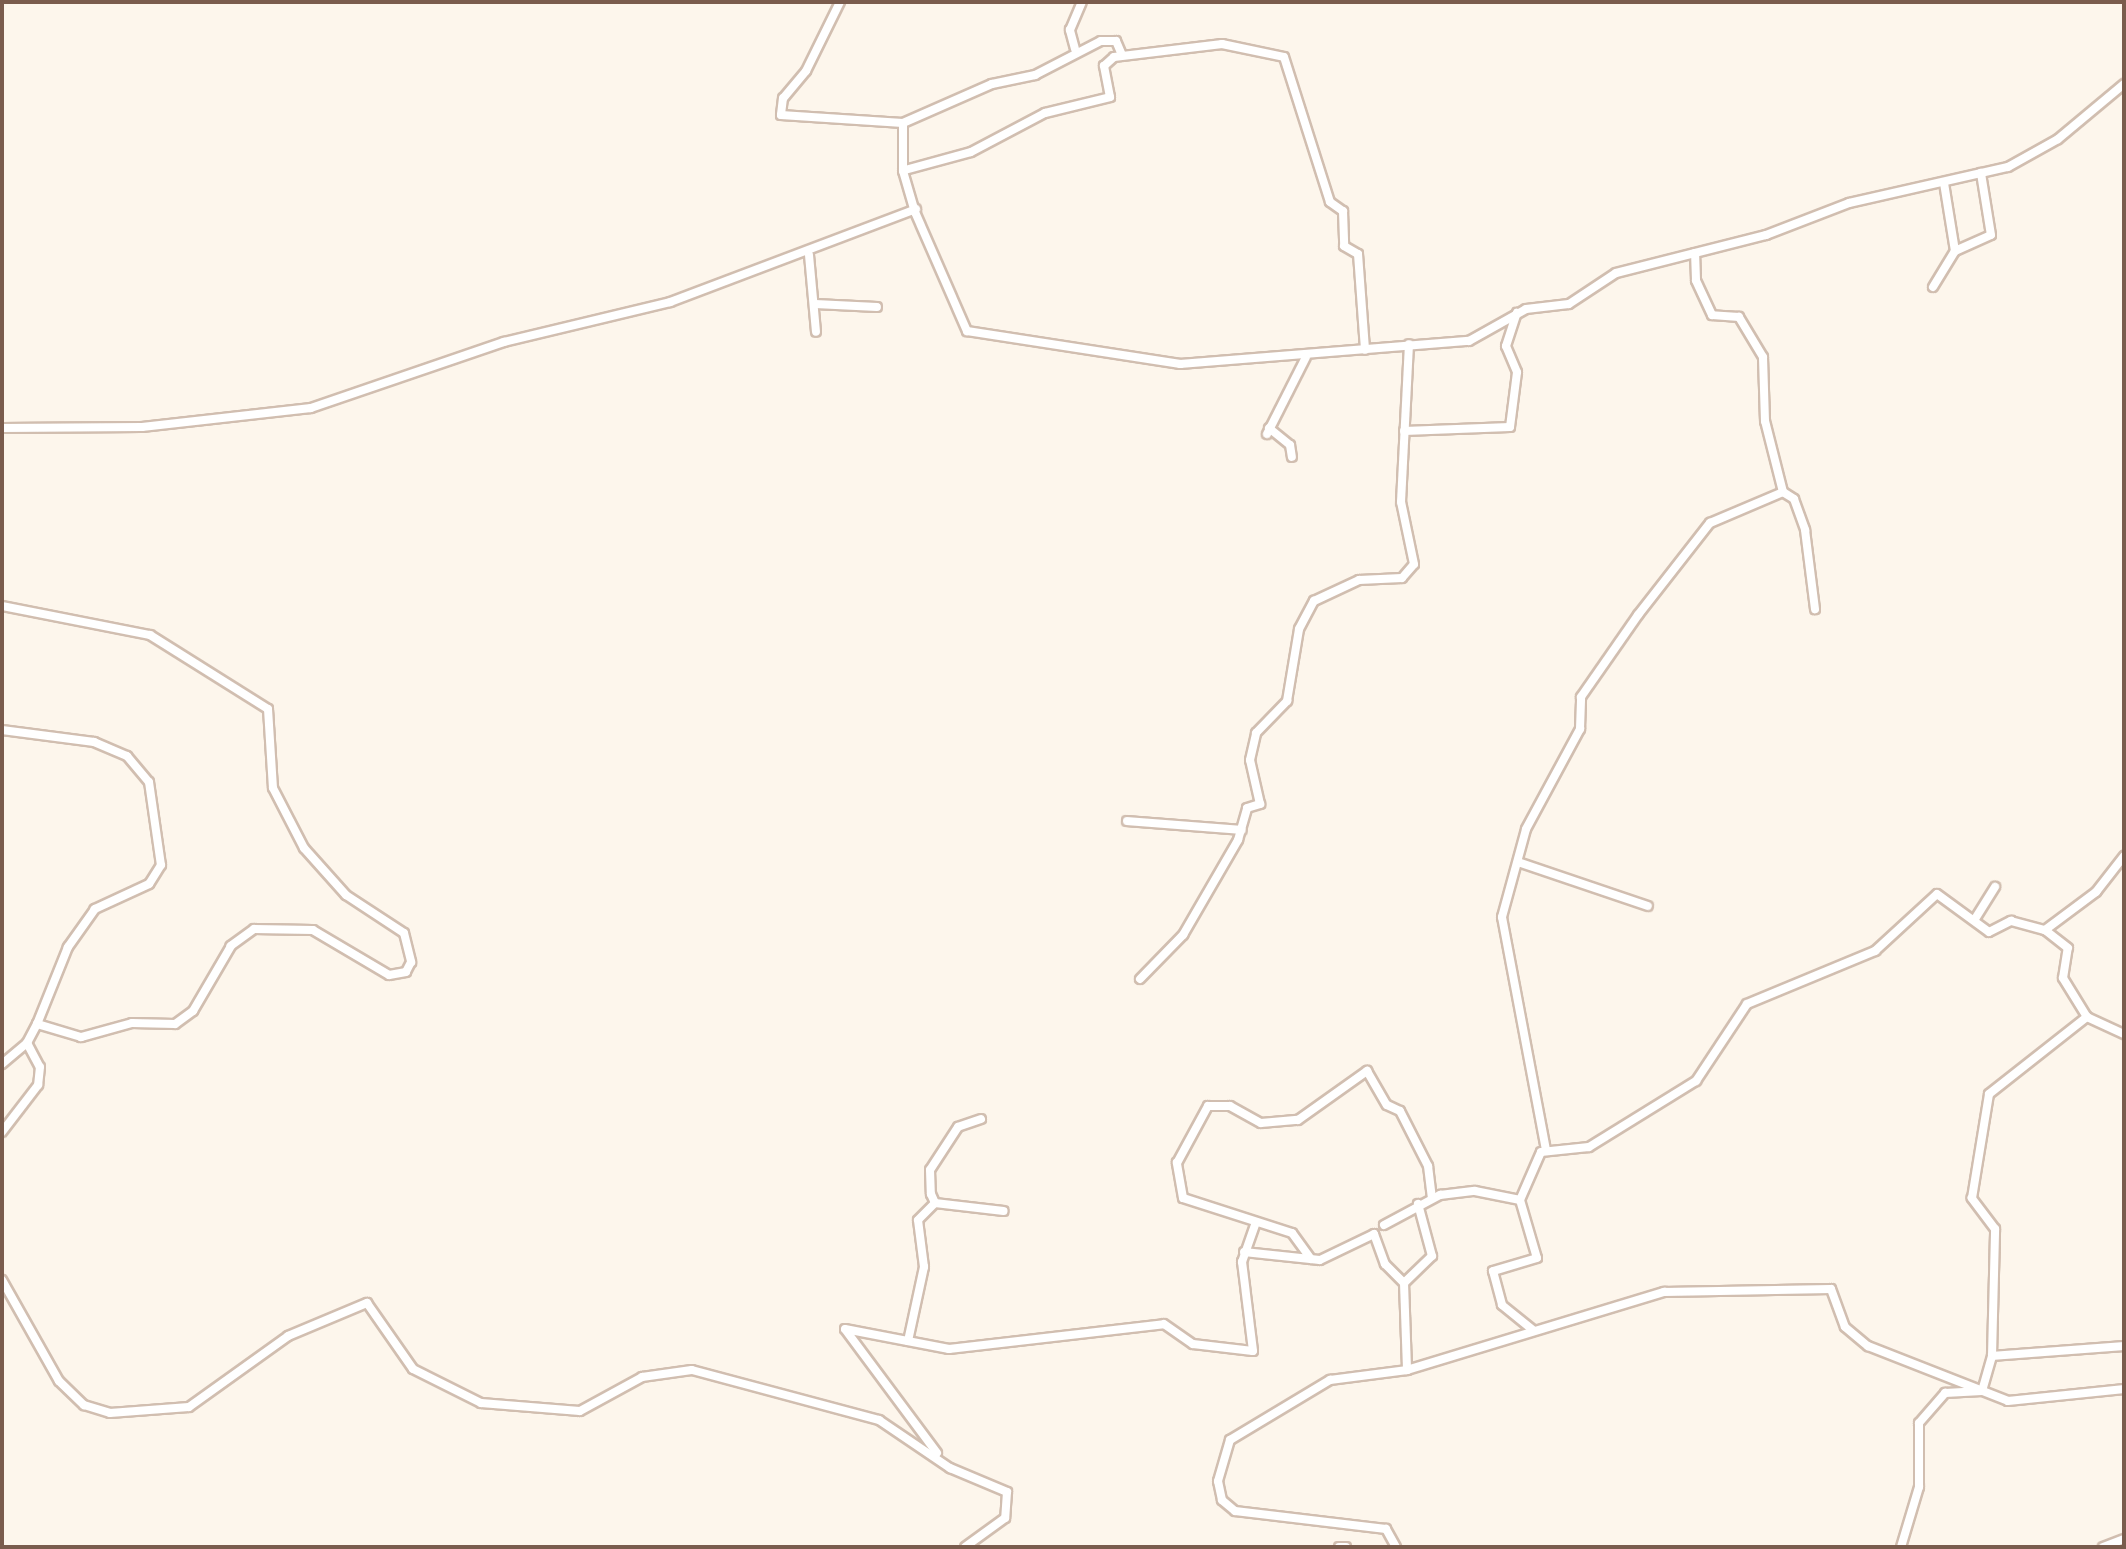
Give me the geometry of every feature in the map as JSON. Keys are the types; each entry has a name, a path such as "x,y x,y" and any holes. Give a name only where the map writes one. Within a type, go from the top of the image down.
{"street":[{"path":"840,2 806,71 783,98 781,115 903,123 992,84 1035,75 1075,49 1113,39 1122,55"},
{"path":"1075,49 1070,30 1082,2"},
{"path":"905,170 971,152 1045,113 1110,97 1104,66 1122,55 1222,44 1286,58 1330,202 1343,211 1344,246 1358,254 1365,350"},
{"path":"903,123 905,170 916,209 950,300 978,337 1018,336 1180,364 1306,357 1409,344 1469,341 1517,313 1569,304 1598,280 1695,253 1849,203 1944,183 2029,159 2124,84"},
{"path":"2112,94 2124,93"},
{"path":"1933,287 1955,251 1990,238 1981,173"},
{"path":"1944,183 1955,251"},
{"path":"2,428 158,426 311,408 504,342 670,302 809,255 916,209"},
{"path":"1695,253 1696,280 1712,315 1739,317 1763,357 1765,421 1783,492 1794,499 1805,530 1815,609"},
{"path":"809,255 816,332"},
{"path":"815,304 877,307"},
{"path":"1404,431 1510,427 1517,372 1506,346 1517,313"},
{"path":"1140,979 1183,935 1242,830 1248,806 1260,804 1250,760 1256,733 1287,701 1297,636 1314,601 1359,580 1402,578 1414,564 1401,502 1409,344"},
{"path":"1292,457 1290,445 1268,431 1306,357"},
{"path":"1546,1150 1502,917 1543,789 1580,729 1581,697 1638,615 1656,601 1710,523 1783,492"},
{"path":"2,606 150,635 268,709 273,788 304,848 346,895 398,926 411,948 409,969 389,975 313,930 254,929 231,946 193,1011 175,1024 132,1023 81,1037 37,1024"},
{"path":"2,730 94,742 127,756 149,782 161,865 149,884 95,909 68,947 27,1043 2,1064"},
{"path":"1127,821 1242,830"},
{"path":"2045,930 2096,892 2124,856"},
{"path":"1518,862 1648,906"},
{"path":"1975,919 1995,887"},
{"path":"1534,1330 1502,1305 1493,1271 1537,1258 1520,1200 1531,1162 1546,1150 1586,1149 1696,1081 1747,1004 1875,951 1937,894 1991,932 2011,921 2045,930 2068,948 2063,978 2087,1017 2124,1034"},
{"path":"1982,1391 1992,1356 1995,1229 1972,1198 1989,1094 2087,1017"},
{"path":"2,1132 38,1085 40,1067 27,1043"},
{"path":"1311,1259 1292,1233 1200,1208 1181,1195 1177,1163 1204,1110 1221,1103 1261,1123 1298,1120 1364,1071 1400,1111 1428,1166 1432,1198"},
{"path":"935,1203 930,1170 960,1123 981,1119"},
{"path":"1384,1225 1432,1198 1475,1191 1520,1200"},
{"path":"935,1203 1004,1211"},
{"path":"908,1341 924,1267 918,1220 935,1203"},
{"path":"1404,1283 1432,1256 1418,1204"},
{"path":"941,1458 844,1332 939,1348 995,1346 1164,1324 1193,1344 1253,1351 1244,1252 1256,1222"},
{"path":"1244,1252 1311,1259 1361,1245 1374,1234 1385,1264 1404,1283 1407,1370"},
{"path":"2,1280 59,1381 84,1405 110,1413 189,1407 288,1336 367,1303 413,1369 481,1403 580,1411 642,1377 692,1370 879,1420 1009,1497 1005,1518 965,1547"},
{"path":"1396,1547 1386,1529 1235,1511 1222,1500 1218,1481 1230,1440 1245,1427 1293,1407 1330,1380 1407,1370 1664,1292 1823,1288 1836,1294 1845,1327 1868,1346 2008,1401 2124,1389"},
{"path":"1992,1356 2124,1346"},
{"path":"1901,1547 1919,1487 1919,1423 1945,1393 1982,1391"},
{"path":"2103,1547 2124,1539"},
{"path":"1339,1547 1346,1547"}]}
